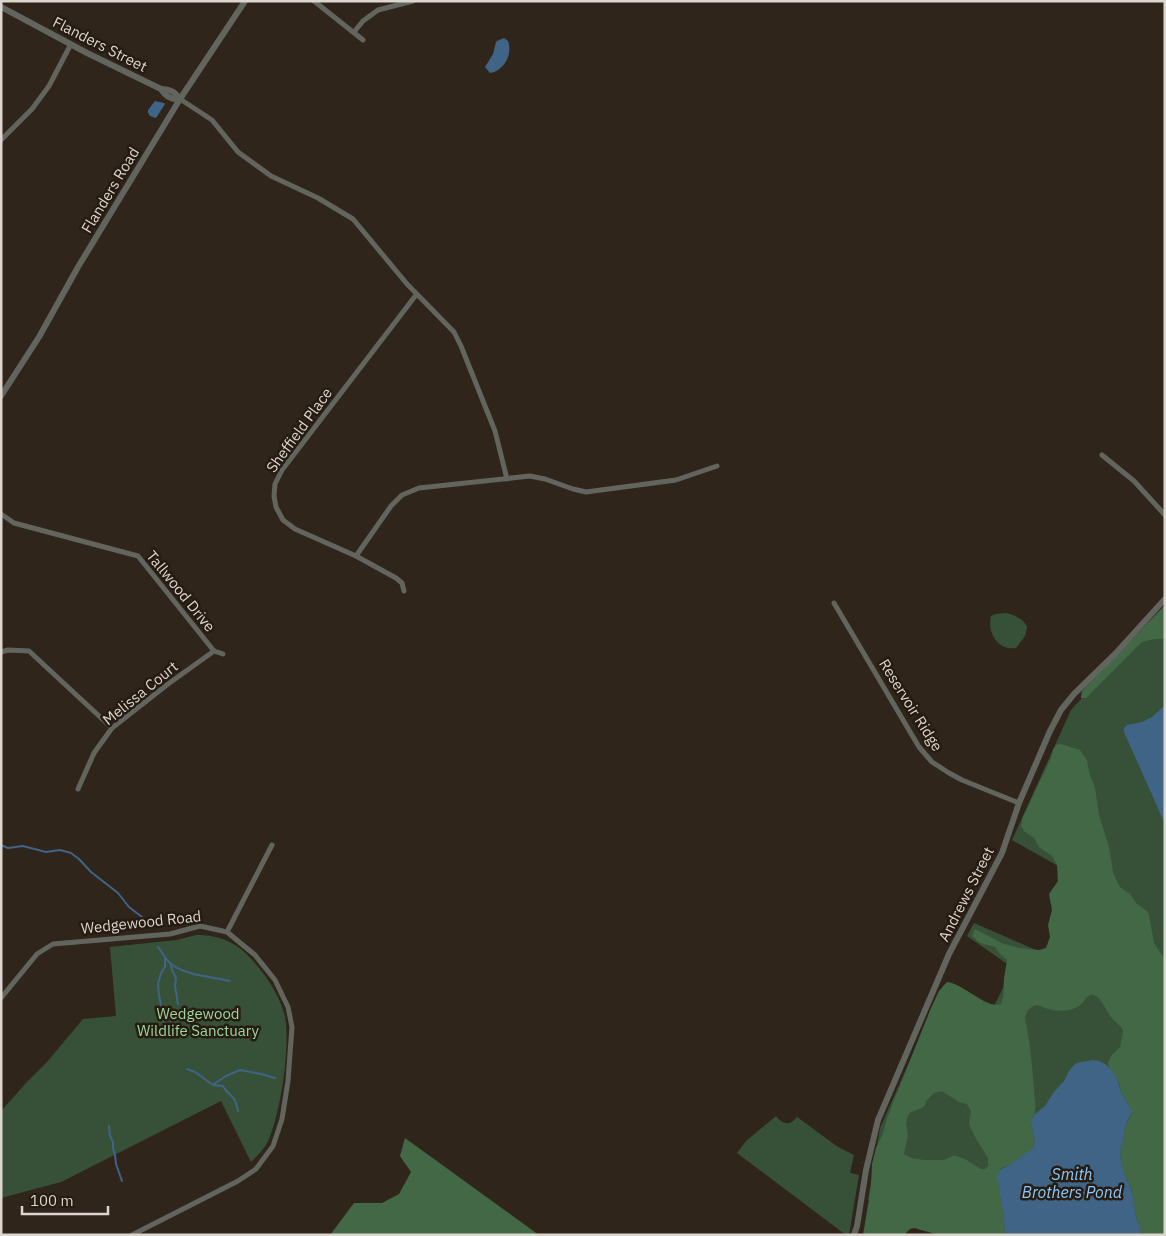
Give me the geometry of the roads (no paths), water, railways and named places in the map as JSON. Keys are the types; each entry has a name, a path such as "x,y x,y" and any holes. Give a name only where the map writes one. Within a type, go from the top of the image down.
{"street":[{"name":"Flanders Road","path":"1,396 39,337 78,267 180,99 245,1"},
{"path":"314,1 363,40"},
{"path":"354,32 363,21 378,10 414,1"},
{"name":"Flanders Street","path":"1,6 161,89 167,89 177,94 180,99"},
{"path":"1,140 32,109 49,86 71,44"},
{"path":"180,99 212,120 238,152 271,176 318,198 353,219 416,295 454,332 495,431 507,479"},
{"name":"Sheffield Place","path":"404,591 402,584 396,578 356,556 295,529 283,520 276,507 274,496 275,484 282,470 416,295"},
{"path":"1102,455 1134,481 1165,515"},
{"path":"356,556 391,506 402,495 419,488 530,476 586,492 676,480 717,466"},
{"name":"Tallwood Drive","path":"1,514 14,522 138,556 214,651 223,654"},
{"name":"Andrews Street","path":"854,1235 866,1170 878,1120 949,954 1002,853 1019,803 1050,731 1061,710 1074,694 1116,654 1165,599"},
{"name":"Reservoir Ridge","path":"834,603 919,747 932,762 962,780 1019,803"},
{"path":"1,652 8,650 29,651 112,728"},
{"name":"Melissa Court","path":"78,789 94,753 112,728 214,651"},
{"path":"227,932 272,845"},
{"name":"Wedgewood Road","path":"1,998 37,954 53,944 170,934 200,926 227,932 255,955 275,980 288,1007 292,1027 292,1042 282,1119 273,1146 256,1169 132,1235"}],"water":[{"path":"504,38 508,41 509,46 506,61 495,72 490,73 485,67 493,54 496,42"},
{"path":"155,101 165,104 156,118 148,113 148,110"},
{"path":"1165,705 1165,824 1124,732 1124,728 1127,725 1142,722 1152,717"},
{"name":"Smith Brothers Pond","path":"1093,1060 1106,1064 1112,1070 1122,1094 1132,1111 1125,1127 1120,1156 1124,1173 1132,1192 1136,1216 1142,1235 1005,1235 997,1172 1033,1148 1035,1140 1031,1121 1035,1114 1045,1106 1074,1065"}],"waterway":[{"path":"1,845 8,848 23,846 46,852 60,850 71,853 91,872 118,893 129,907 142,917 147,925"},
{"path":"158,947 168,961 182,970 230,981"},
{"path":"165,958 165,967 158,984 165,1026"},
{"path":"171,965 176,978 175,986 178,1004"},
{"path":"187,1069 195,1072 213,1085 223,1086 234,1099 238,1111"},
{"path":"214,1084 240,1070 275,1078"},
{"path":"109,1126 116,1164 122,1181"}],"park label":[{"name":"Wedgewood Wildlife Sanctuary","path":"198,1022"}]}
